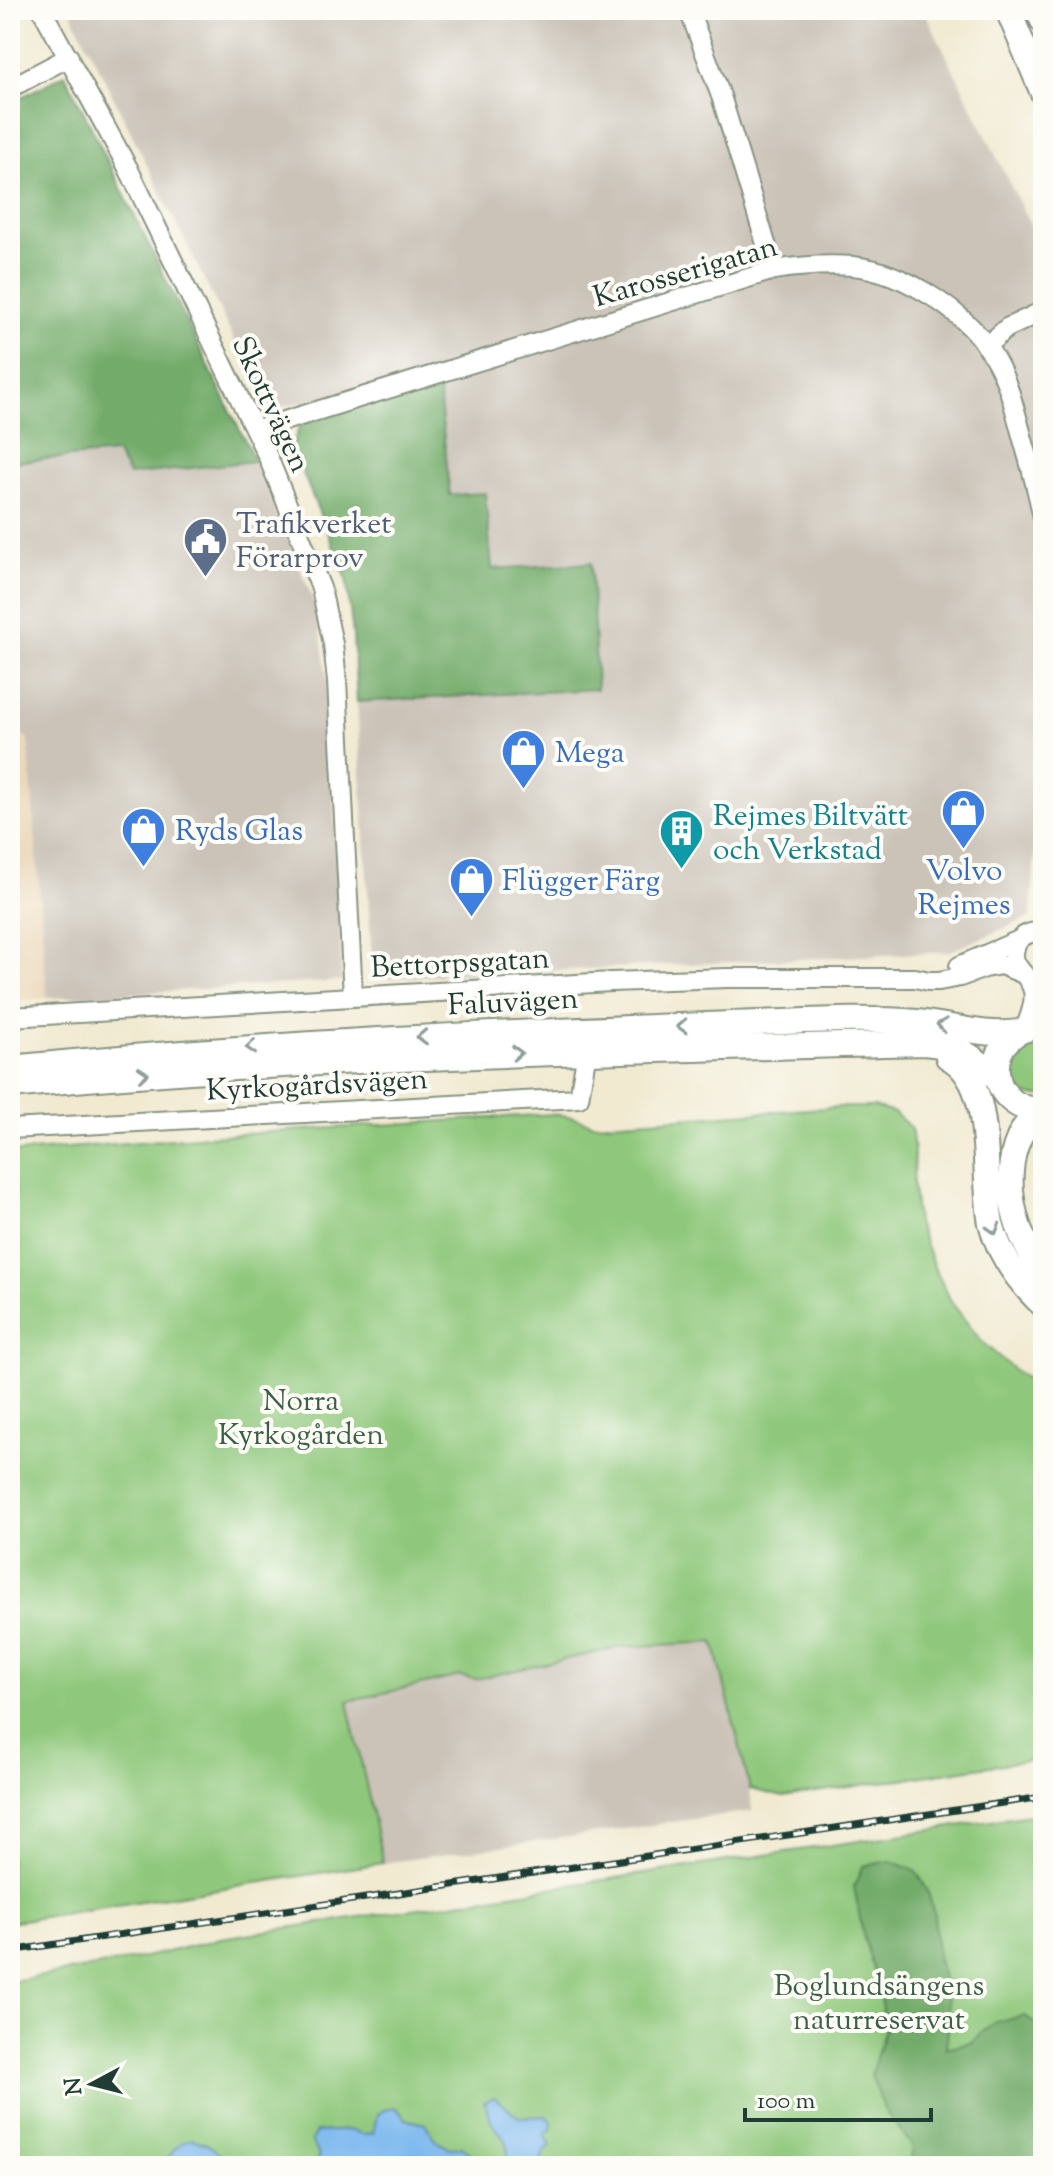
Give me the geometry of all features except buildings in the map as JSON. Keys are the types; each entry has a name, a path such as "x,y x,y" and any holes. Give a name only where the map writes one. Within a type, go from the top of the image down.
{"highway":[{"path":"1008,10 1043,93"},
{"path":"1038,10 1043,21"},
{"name":"Faluvägen","path":"10,1086 530,1031 875,1019 927,1022 991,1034 1029,1029"},
{"path":"987,1181 998,1114 996,1068 999,1054 1007,1041 1029,1029"},
{"name":"Faluvägen","path":"10,1068 196,1051 587,1051 924,1043 955,1048 972,1056 998,1081 1012,1101 1024,1108 1041,1111"},
{"path":"830,1045 915,1051 949,1057 960,1064 969,1075 978,1097 991,1224 1000,1249 1020,1281 1043,1305"},
{"path":"1041,1111 1025,1124 1018,1138 1012,1164 1012,1187 1019,1233 1043,1271"}],"street":[{"name":"Skottvägen","path":"42,10 134,179 255,430 316,572 332,636 337,681 353,997"},
{"path":"689,10 729,119 774,270"},
{"path":"10,88 69,57"},
{"name":"Karosserigatan","path":"255,430 774,270 807,265 855,267 895,277 930,296 962,319 986,346 996,360 1011,395 1043,518"},
{"path":"986,346 1007,328 1043,311"},
{"path":"1029,1029 1034,992 1016,965 1014,956 1035,931"},
{"name":"Bettorpsgatan","path":"915,978 954,968 1035,931"},
{"name":"Bettorpsgatan","path":"10,1017 727,978 915,978 939,981 1001,965 1021,973"},
{"name":"Kyrkogårdsvägen","path":"10,1129 579,1098 587,1051"}],"shaded area":[{"path":"70,10 924,10 1043,251 1043,797 1038,798 1031,917 948,952 373,979 357,702 597,689 590,563 491,569 485,494 450,495 437,372 269,410"},
{"path":"117,453 129,475 255,461 317,609 328,684 342,981 47,998 28,739 10,726 10,601 17,601 11,462"},
{"path":"10,726 28,739 47,998 10,1001"},
{"path":"714,1642 750,1789 752,1811 383,1863 348,1701 460,1676 476,1679 622,1647"}],"green space":[{"path":"65,74 255,461 129,475 116,453 11,462 17,601 10,601 10,411 13,409 10,402 10,103"},
{"path":"438,383 450,495 485,493 492,569 591,563 597,689 357,702 346,577 292,447 300,424"},
{"path":"1043,1041 1043,1096 1018,1090 1011,1081 1009,1071 1015,1051 1024,1043"},
{"name":"Norra Kyrkogården","path":"874,1107 894,1113 911,1128 917,1223 952,1303 982,1342 1019,1374 1043,1389 1043,1758 783,1797 750,1789 714,1642 622,1647 476,1679 460,1676 348,1701 383,1863 10,1922 10,1153 209,1136 553,1114 593,1124"},
{"name":"Boglundsängens naturreservat","path":"1043,1813 1043,2166 10,2166 10,1981 116,1963 221,1938"},
{"path":"891,1861 916,1871 928,1891 947,1999 949,2021 946,2048 971,2042 995,2022 1025,2016 1043,2031 1043,2166 910,2166 913,2147 885,2111 871,2075 885,2028 854,1886 863,1866"}],"water":[{"path":"494,2097 519,2117 547,2116 552,2122 551,2130 545,2133 551,2145 544,2152 543,2166 506,2166 508,2145 492,2122 484,2102"},
{"path":"395,2107 406,2119 425,2124 439,2143 450,2148 462,2147 470,2153 467,2166 314,2166 319,2155 311,2141 316,2132 352,2130 362,2134 373,2133 377,2115"},
{"path":"191,2139 212,2148 230,2166 165,2166 178,2145"}],"railway":[{"path":"10,1951 1043,1797"}],"place":[{"name":"Trafikverket Förarprov","path":"205,579"},
{"name":"Mega","path":"524,791"},
{"name":"Volvo Rejmes","path":"964,851"},
{"name":"Ryds Glas","path":"144,869"},
{"name":"Rejmes Biltvätt och Verkstad","path":"682,871"},
{"name":"Flügger Färg","path":"471,919"}]}
